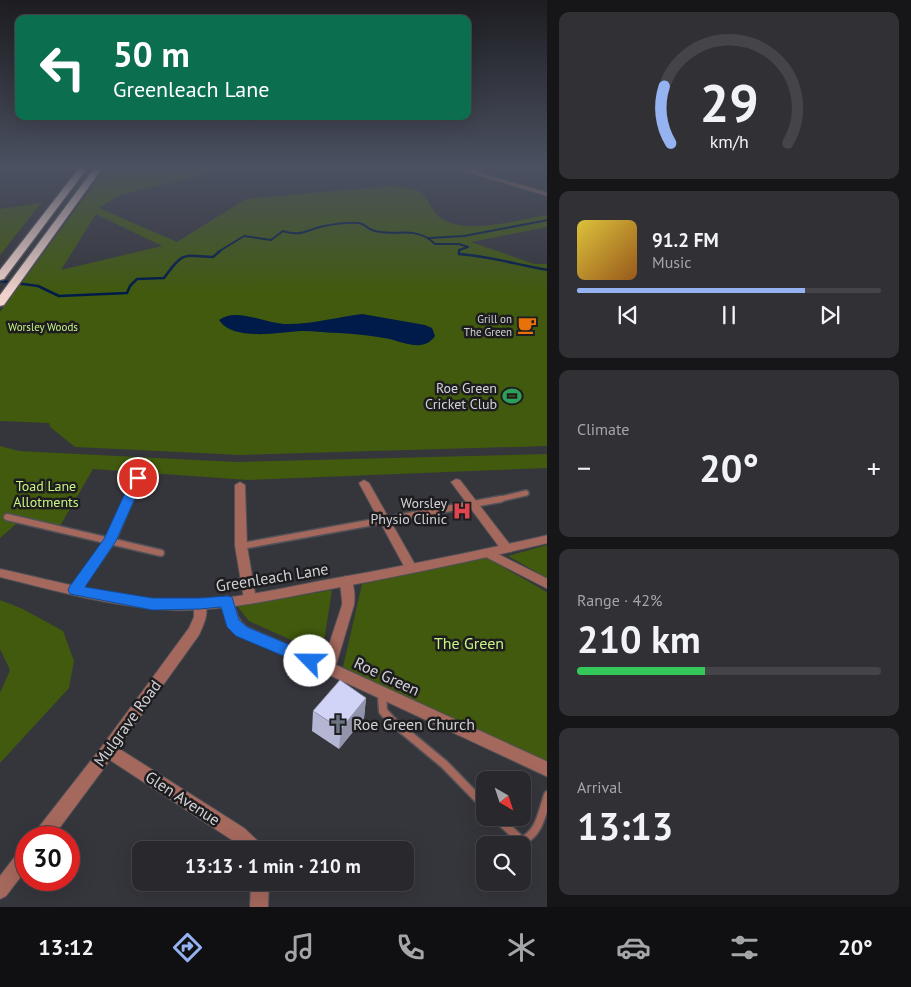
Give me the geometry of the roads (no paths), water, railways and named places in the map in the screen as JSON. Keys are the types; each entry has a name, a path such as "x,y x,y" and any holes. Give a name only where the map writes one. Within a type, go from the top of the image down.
{"highway":[{"path":"2,274 53,209"},
{"path":"1,301 68,209"}],"street":[{"path":"75,590 110,541 138,478"},
{"path":"456,482 507,548"},
{"path":"364,483 411,568"},
{"path":"240,485 241,546 250,599"},
{"name":"Greenleach Lane","path":"0,573 75,590 152,604 200,604 250,599 488,553 547,539"},
{"path":"488,553 547,585"},
{"path":"328,668 348,605 349,596 346,581"},
{"name":"Roe Green","path":"227,601 233,623 242,631 328,668 547,770"},
{"name":"Mulgrave Road","path":"49,826 108,750 194,631 200,617 200,604"},
{"name":"Glen Avenue","path":"108,750 238,834 245,841"},
{"path":"0,890 15,870"},
{"path":"259,907 260,891"}],"lane":[{"path":"241,546 475,505 526,493"},
{"path":"7,517 160,553"},
{"path":"382,694 383,711 391,720 444,764 476,797"},
{"path":"506,826 522,841 529,839 536,830 547,794"}],"water":[{"path":"362,314 425,325 432,328 435,336 425,344 414,345 390,339 346,333 302,331 257,334 235,331 226,327 219,320 226,316 242,315 276,323 293,324"}],"waterway":[{"path":"429,238 464,236 547,220"},
{"path":"218,252 244,236 271,240 283,231 299,233 328,225 355,223 380,232 420,234 435,244 459,244 468,247 459,250 459,254 547,270"},
{"path":"0,281 38,286 59,296 127,293 130,286 137,279 164,278 179,259 188,256 213,257 220,251"}],"place":[{"name":"Grill on The Green","path":"527,325"},
{"name":"Roe Green Cricket Club","path":"512,396"},
{"name":"Worsley Physio Clinic","path":"462,511"},
{"name":"Roe Green Church","path":"338,724"}],"park label":[{"name":"Worsley Woods","path":"43,327"},
{"name":"Toad Lane Allotments","path":"46,494"},
{"name":"The Green","path":"469,643"}]}
